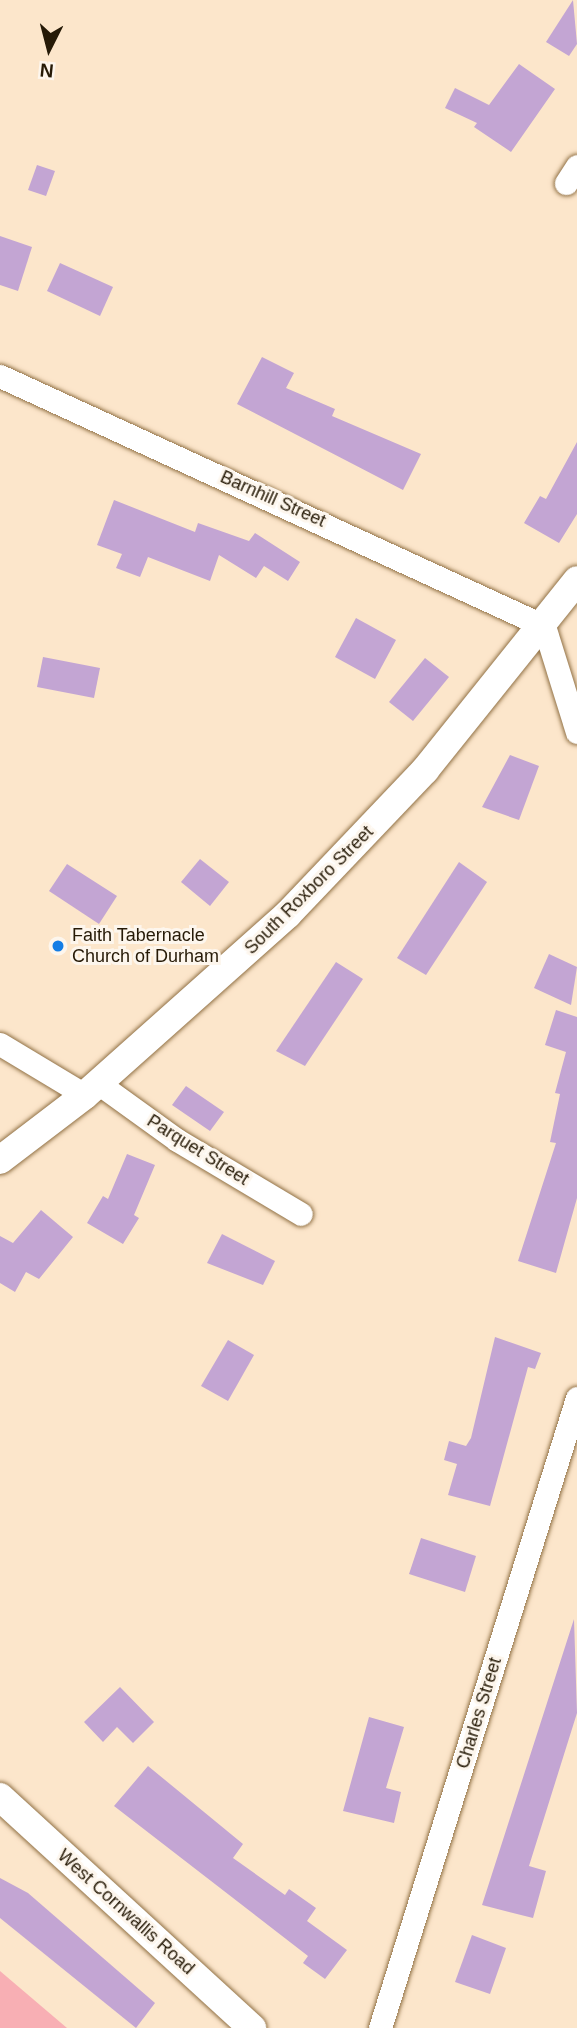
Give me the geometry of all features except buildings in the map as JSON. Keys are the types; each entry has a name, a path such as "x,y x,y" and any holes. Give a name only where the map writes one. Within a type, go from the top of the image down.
{"street":[{"name":"Barnhill Street","path":"0,376 544,626"},
{"name":"South Roxboro Street","path":"0,1160 92,1089 316,885 425,770 544,626 577,580"},
{"path":"544,626 577,732"},
{"name":"Parquet Street","path":"0,1044 92,1089 301,1213"},
{"name":"Charles Street","path":"380,2028 577,1398"},
{"name":"West Cornwallis Road","path":"0,1797 252,2028"}],"shaded area":[{"path":"0,1971 67,2028 0,2028"}],"place":[{"name":"Faith Tabernacle Church of Durham","path":"58,946"}]}
